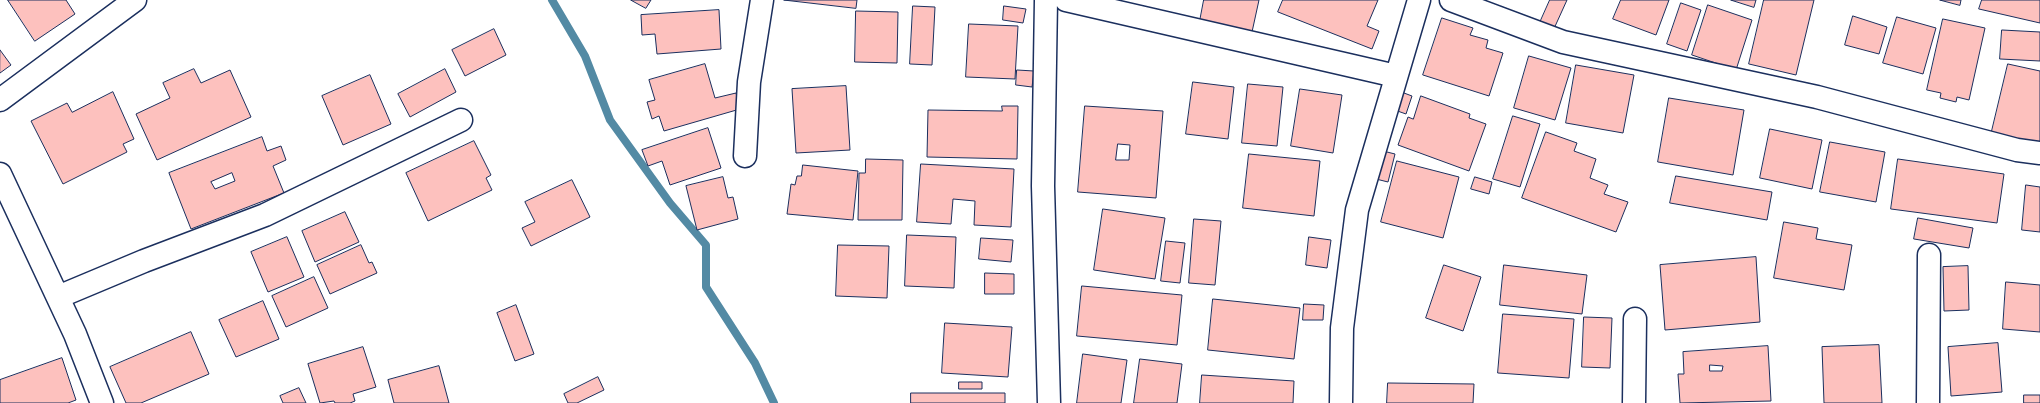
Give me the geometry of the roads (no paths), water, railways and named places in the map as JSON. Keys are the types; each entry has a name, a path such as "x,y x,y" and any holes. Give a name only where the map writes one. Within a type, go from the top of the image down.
{"street":[{"path":"0,100 135,0"},
{"path":"745,156 749,82 762,0"},
{"path":"1046,0 1043,186 1049,403"},
{"path":"1066,0 1396,76"},
{"path":"1341,403 1342,328 1357,210 1419,0"},
{"path":"1451,0 1563,42 1817,97 2017,150 2040,153"},
{"path":"58,297 144,261 265,215 461,120"},
{"path":"0,174 58,297 102,403"},
{"path":"1928,403 1929,255"},
{"path":"1634,403 1635,319"}],"waterway":[{"path":"552,0 585,56 610,120 670,203 706,245 706,287 755,363 774,403"}]}
